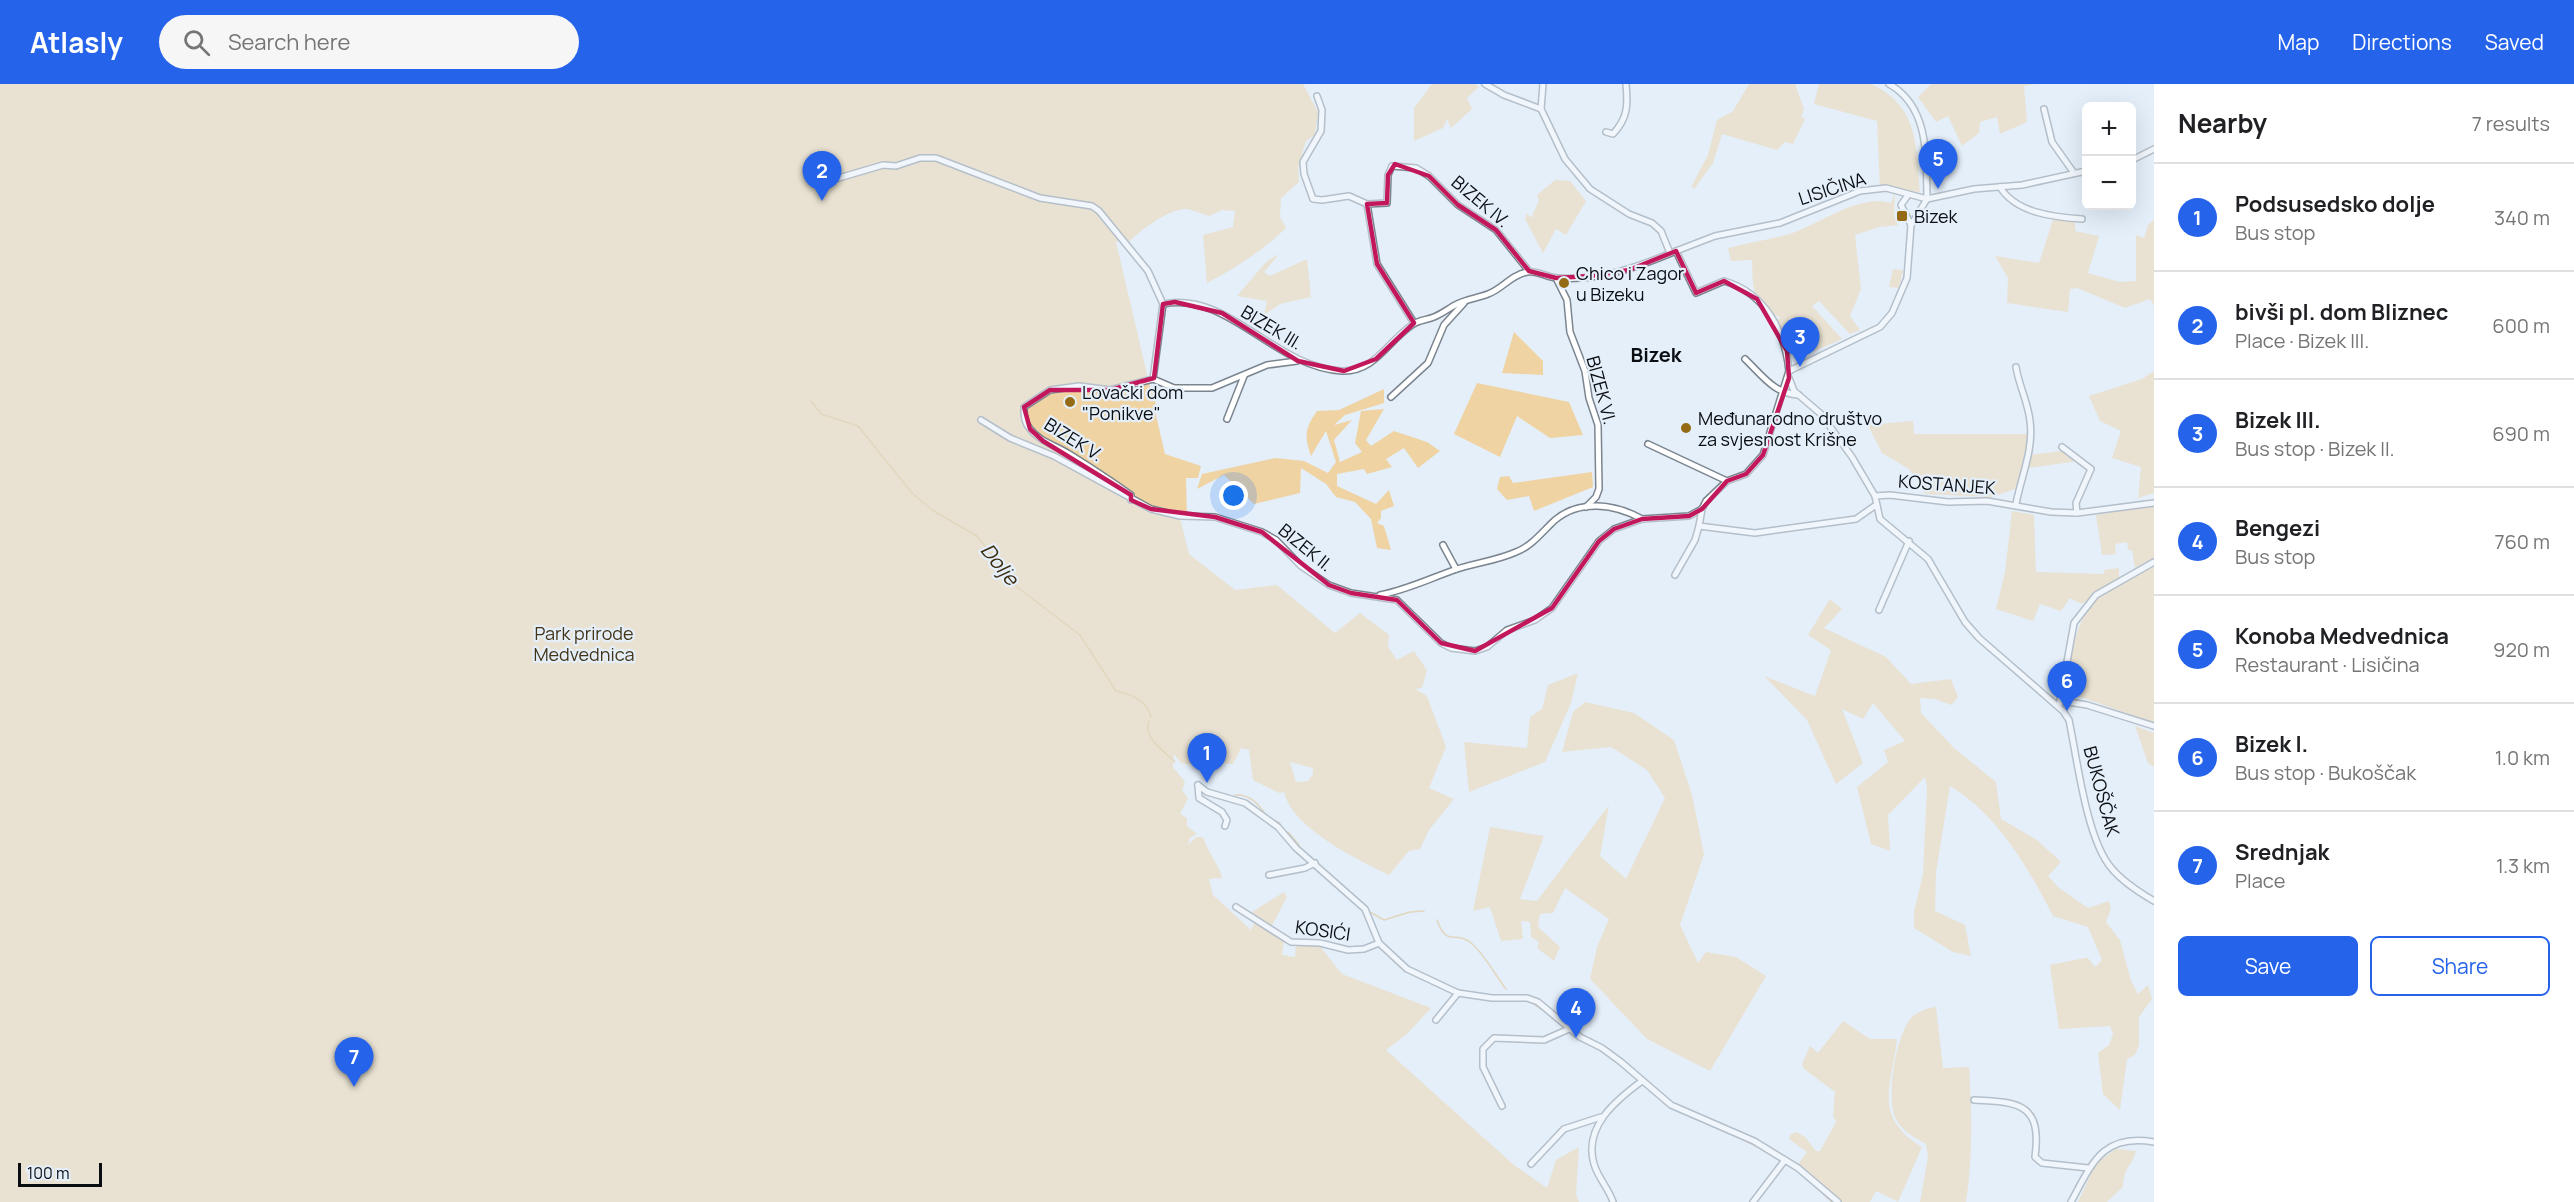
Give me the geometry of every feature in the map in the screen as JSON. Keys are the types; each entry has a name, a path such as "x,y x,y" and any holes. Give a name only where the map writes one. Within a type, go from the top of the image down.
{"street":[{"path":"1485,84 1504,95 1541,109"},
{"path":"1543,84 1541,109 1565,159 1590,189 1629,214 1652,223 1661,231 1696,293 1724,280 1744,288 1757,299 1782,337 1787,351 1789,371 1880,327 1898,304 1906,284 1911,225 1928,199 1926,160 1920,123 1911,102 1889,84"},
{"path":"1606,132 1613,134 1621,125 1628,109 1626,84"},
{"path":"1317,96 1322,110 1321,130 1303,162 1304,174 1313,199 1349,196 1367,204 1377,264 1414,323"},
{"path":"2044,110 2052,142 2074,173"},
{"path":"2136,158 2154,149"},
{"path":"820,175 832,180 883,165 896,166 920,158 936,158 1041,198 1092,206 1100,211 1148,271 1163,304 1153,378 1174,388 1212,388 1267,365 1298,361"},
{"name":"BIZEK IV.","path":"1367,204 1387,203 1388,175 1392,166 1416,168 1434,181 1458,205 1497,230 1529,271"},
{"name":"LISIČINA","path":"1673,252 1715,236 1780,223 1860,191 1886,188 1928,199 1974,189 2022,185 2082,172"},
{"path":"2000,187 2012,202 2051,217 2082,219"},
{"path":"1908,195 1901,205 1911,225"},
{"path":"1529,271 1556,278 1629,270 1673,252"},
{"name":"BIZEK III.","path":"1163,304 1184,302 1222,313 1298,361 1336,370 1357,369 1376,359 1414,323 1434,317 1467,299 1488,294 1510,279 1529,271"},
{"name":"BIZEK VI.","path":"1556,278 1567,300 1570,332 1586,375 1589,398 1599,434 1599,489 1596,497 1585,508"},
{"path":"1391,397 1428,363 1444,325 1467,299"},
{"path":"1745,359 1782,393 1799,395"},
{"name":"KOSTANJEK","path":"2016,367 2019,386 2031,422 2030,450 2016,504"},
{"name":"BIZEK II.","path":"981,420 1010,438 1054,456 1151,509 1180,516 1215,517 1250,527 1276,540 1301,566 1329,585 1351,593 1397,600 1441,643 1450,648 1475,651 1487,647 1507,630 1535,621 1552,608 1599,541 1614,529 1642,519 1675,519 1689,516 1702,509 1706,501 1727,481 1746,474 1763,455 1782,393 1789,378 1789,371"},
{"path":"1227,419 1245,375"},
{"name":"BIZEK V.","path":"1131,500 1131,495 1108,478 1066,452 1043,441 1030,429 1024,419 1024,407 1050,390 1079,386 1110,390 1153,378"},
{"path":"1789,378 1799,395 1821,414 1852,457 1875,496 1880,519 1928,559 1965,622 1979,638 2060,703 2087,705 2154,726"},
{"path":"1648,444 1727,481"},
{"path":"2062,447 2091,469 2076,503 2077,513"},
{"name":"KOSTANJEK","path":"1875,496 1890,495 1948,502 1987,501 2016,504 2051,512 2077,513 2154,503"},
{"path":"1699,526 1755,533 1856,519 1876,506"},
{"path":"1375,596 1405,590 1456,569 1517,552 1562,515 1585,508 1615,507 1642,519"},
{"path":"1675,575 1695,540 1702,509"},
{"path":"1879,610 1909,541"},
{"path":"1443,545 1456,569"},
{"path":"2060,703 2074,623 2096,596 2154,562"},
{"name":"BUKOŠČAK","path":"2060,703 2069,720 2089,814 2105,859 2132,887 2154,901"},
{"path":"1225,826 1225,814 1199,798 1198,785 1207,792 1245,803 1278,827 1296,848 1365,909 1379,943 1407,969 1458,993 1492,998 1527,998 1538,1002 1569,1029 1602,1048 1671,1105 1754,1141 1785,1160 1838,1202"},
{"path":"1269,875 1305,868 1314,863"},
{"name":"KOSIĆI","path":"1236,907 1291,942 1320,943 1348,950 1364,949 1379,943"},
{"path":"1436,1020 1458,993"},
{"path":"1502,1106 1483,1067 1483,1049 1494,1038 1544,1040 1569,1029"},
{"path":"1613,1202 1593,1162 1593,1141 1601,1117 1623,1095 1642,1081"},
{"path":"1974,1100 2021,1105 2033,1115 2038,1135 2035,1157 2042,1163 2088,1168"},
{"path":"1531,1164 1551,1140 1564,1129 1601,1117"},
{"path":"2071,1202 2088,1168 2096,1159 2125,1139 2154,1142"},
{"path":"1753,1202 1785,1160"}],"highlighted area":[{"path":"1395,164 1429,176 1458,205 1496,230 1529,271 1556,278 1591,276 1629,270 1676,251 1696,293 1724,281 1757,299 1787,351 1789,378 1763,455 1746,474 1727,481 1702,509 1689,516 1642,519 1614,529 1599,541 1552,608 1475,651 1441,643 1397,600 1351,593 1329,585 1262,532 1215,517 1151,509 1131,500 1131,495 1043,441 1030,429 1024,407 1050,390 1110,390 1154,378 1163,304 1175,302 1222,313 1298,361 1344,371 1376,359 1414,323 1377,264 1367,204 1387,203 1388,175"}],"green space":[{"name":"Park prirode Medvednica","path":"0,84 1303,84 1318,112 1315,135 1306,141 1298,168 1299,182 1281,198 1280,217 1286,228 1277,237 1207,283 1203,235 1233,227 1235,211 1222,210 1209,216 1186,209 1171,212 1155,221 1129,242 1125,237 1116,242 1151,391 1156,394 1155,411 1165,454 1201,466 1198,478 1186,478 1187,519 1180,518 1189,554 1235,590 1277,585 1335,633 1360,613 1389,635 1388,647 1397,660 1414,651 1427,670 1422,688 1415,689 1427,696 1446,747 1429,788 1454,799 1429,830 1420,849 1409,851 1389,875 1344,852 1313,830 1299,818 1284,792 1279,793 1253,780 1249,750 1241,748 1233,764 1224,763 1217,770 1181,763 1174,754 1173,767 1185,782 1182,790 1188,798 1180,814 1187,818 1187,826 1197,834 1190,838 1188,845 1196,837 1203,837 1217,864 1222,878 1209,879 1213,895 1251,930 1255,921 1284,941 1282,955 1295,957 1296,944 1318,944 1342,974 1431,1008 1407,1034 1386,1050 1514,1165 1547,1188 1556,1160 1579,1147 1576,1195 1579,1202 0,1202","holes":["1290,762 1313,768 1313,774 1308,781 1296,782"]},
{"path":"1432,84 1475,84 1479,87 1467,98 1472,109 1451,128 1447,119 1443,128 1414,141 1414,108"},
{"path":"1749,84 1795,84 1804,109 1801,117 1805,119 1793,144 1785,142 1777,150 1722,134 1713,163 1695,188 1691,187 1708,155 1717,120 1733,111"},
{"path":"1819,84 1871,84 1887,93 1898,104 1907,116 1912,129 1920,192 1880,190 1877,121 1814,104"},
{"path":"1931,84 2035,84 2024,86 2027,122 2000,134 1997,117 1980,122 1979,133 1962,146 1948,116 1936,122 1918,97"},
{"path":"1555,180 1570,181 1586,201 1566,235 1556,229 1543,253 1525,219 1527,213 1531,218 1539,201 1537,195"},
{"path":"1895,193 1894,215 1898,225 1879,227 1855,235 1861,289 1850,316 1860,330 1850,334 1819,301 1812,306 1842,339 1815,351 1791,346 1775,319 1782,318 1764,308 1759,302 1754,288 1752,260 1731,261 1728,248 1798,231 1851,206 1878,201 1891,203"},
{"path":"2053,220 2075,220 2075,231 2099,236 2088,273 2120,282 2136,281 2136,235 2144,238 2148,225 2154,220 2154,305 2150,299 2125,308 2077,288 2070,289 2068,312 2007,303 2008,278 1995,256 2039,263"},
{"path":"1279,254 1264,272 1270,276 1307,259 1311,297 1280,304 1264,315 1267,301 1237,296 1266,262"},
{"path":"1893,269 1903,270 1899,288 1889,287"},
{"path":"1514,332 1543,361 1543,375 1502,373"},
{"path":"2154,371 2154,493 2138,498 2141,467 2112,458 2121,431 2100,421 2089,396 2142,379"},
{"path":"1477,383 1569,402 1583,435 1550,438 1517,416 1500,457 1454,434"},
{"path":"1384,389 1384,403 1345,415 1334,425 1352,420 1334,440 1340,462 1362,452 1355,443 1361,411 1384,409 1366,440 1371,446 1394,431 1427,442 1440,451 1418,468 1404,448 1386,459 1392,467 1367,474 1364,469 1337,474 1337,486 1376,504 1389,490 1394,506 1381,511 1381,518 1377,523 1384,526 1391,550 1377,548 1371,519 1355,502 1336,497 1326,484 1301,468 1300,493 1254,504 1224,475 1197,489 1202,474 1276,458 1304,461 1328,473 1336,462 1326,431 1311,456 1307,443 1308,427 1317,411 1339,410"},
{"path":"1913,421 1914,434 2029,434 2027,451 2015,489 1992,497 1925,494 1909,469 1882,453 1868,425"},
{"path":"2062,451 2079,461 2028,468 2030,455"},
{"path":"1592,472 1593,487 1534,511 1529,496 1507,500 1497,489 1500,477 1509,476 1513,483"},
{"path":"2154,505 2154,558 2135,568 2132,550 2128,550 2127,542 2115,544 2116,554 2102,555 2096,515"},
{"path":"2012,511 2034,515 2036,572 2104,574 2104,570 2119,568 2119,578 2082,604 2070,598 2061,611 2040,604 2033,621 1996,609 2005,572"},
{"path":"2154,566 2154,723 2081,697 2066,695 2074,644 2089,607 2110,589"},
{"path":"1830,599 1842,609 1824,628 1886,657 1911,684 1951,679 1958,697 1951,705 1935,699 1920,698 1921,713 1954,748 1996,782 2001,819 2037,840 2061,862 2048,876 2059,888 2088,908 2109,901 2111,909 2106,922 2120,940 2131,981 2138,994 2148,985 2152,999 2139,1017 2139,1045 2135,1055 2127,1059 2120,1110 2103,1094 2098,1053 2109,1045 2113,1034 2110,1026 2059,1029 2050,965 2088,958 2095,967 2102,960 2088,927 2053,916 2022,861 1997,827 1967,798 1950,786 1936,872 1935,911 1965,925 1971,956 1953,952 1914,928 1914,912 1923,874 1927,787 1925,777 1888,815 1890,851 1871,844 1857,787 1888,762 1884,750 1905,741 1873,703 1863,719 1842,709 1863,763 1836,784 1807,720 1764,676 1815,696 1831,650 1808,635"},
{"path":"1578,673 1571,703 1545,762 1469,792 1464,742 1527,748 1530,717 1542,709 1548,685"},
{"path":"1585,702 1634,713 1674,740 1692,795 1704,854 1680,925 1698,963 1706,952 1736,957 1766,976 1710,1071 1647,1039 1590,979 1597,947 1609,919 1565,888 1553,913 1540,914 1538,927 1560,947 1554,961 1537,948 1539,942 1531,937 1530,922 1521,921 1523,939 1501,941 1490,907 1473,911 1490,827 1544,836 1520,899 1537,901 1609,805 1600,856 1626,879 1665,798 1647,770 1611,747 1562,752 1573,712"},
{"path":"2135,726 2154,733 2154,767 2148,763"},
{"path":"1284,892 1287,897 1270,929 1256,919 1252,912"},
{"path":"1936,1007 1943,1068 1969,1067 1971,1135 1966,1202 1920,1202 1928,1157 1926,1144 1901,1126 1892,1107 1892,1081 1901,1038 1911,1018 1926,1009"},
{"path":"1843,1021 1870,1039 1897,1039 1890,1086 1891,1112 1896,1124 1922,1147 1898,1202 1876,1191 1870,1202 1841,1202 1798,1164 1807,1152 1789,1139 1791,1134 1796,1132 1805,1137 1816,1151 1820,1151 1836,1122 1833,1116 1835,1092 1804,1069 1802,1064 1810,1046 1818,1053"},
{"path":"2116,1149 2136,1151 2126,1171 2123,1187 2107,1202 2078,1202 2096,1163"}],"waterway":[{"name":"Dolje","path":"811,401 821,414 858,426 912,493 932,510 977,536 1017,587 1080,635 1116,691 1138,699 1146,706 1151,717"},
{"name":"Dolje","path":"1149,721 1151,738 1175,762"},
{"name":"Dolje","path":"1235,795 1250,798 1267,816"},
{"name":"Dolje","path":"1271,819 1280,823"},
{"name":"Dolje","path":"1288,832 1299,845"},
{"name":"Dolje","path":"1370,912 1384,920 1410,912 1424,911"},
{"name":"Dolje","path":"1437,920 1444,934 1460,937 1470,942 1485,958 1506,989"},
{"name":"Dolje","path":"1535,1005 1547,1013"},
{"name":"Dolje","path":"1558,1022 1563,1027"},
{"name":"Dolje","path":"1738,1137 1771,1154"},
{"name":"Dolje","path":"1802,1175 1808,1180"},
{"name":"Dolje","path":"1818,1189 1832,1202"}],"place":[{"name":"Konoba Medvednica","path":"1938,189"},
{"name":"bivši pl. dom Bliznec","path":"822,201"},
{"name":"Bizek","path":"1902,216"},
{"name":"Chico i Zagor u Bizeku","path":"1564,283"},
{"name":"Bizek III.","path":"1800,367"},
{"name":"Lovački dom \"Ponikve\"","path":"1070,402"},
{"name":"Međunarodno društvo za svjesnost Krišne","path":"1686,428"},
{"name":"Bizek I.","path":"2067,711"},
{"name":"Podsusedsko dolje","path":"1207,783"},
{"name":"Bengezi","path":"1576,1038"},
{"name":"Srednjak","path":"354,1087"}],"district":[{"name":"Bizek","path":"1656,354"}]}
